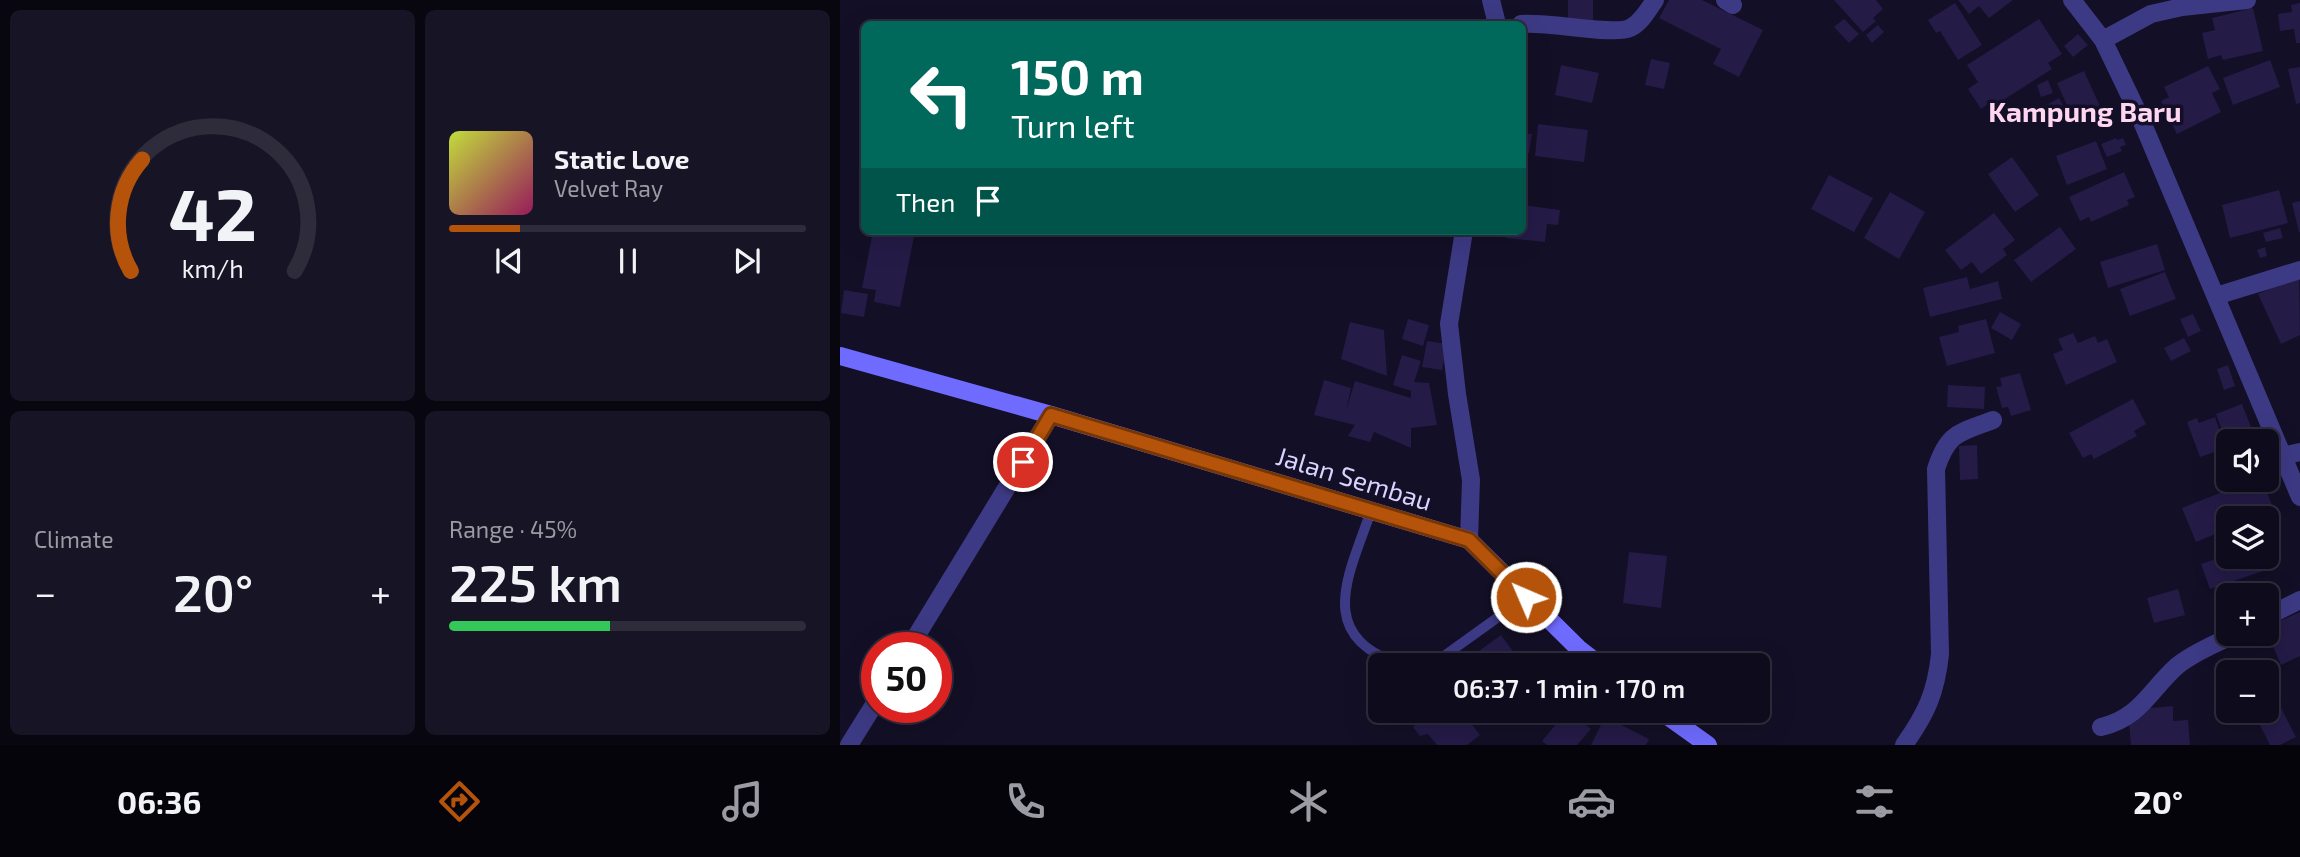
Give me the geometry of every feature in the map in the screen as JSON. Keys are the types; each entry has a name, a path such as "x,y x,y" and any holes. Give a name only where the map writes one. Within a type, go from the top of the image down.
{"main road":[{"name":"Jalan Sembau","path":"840,356 1051,415 1469,540 1584,653"},
{"path":"1677,723 1708,745"}],"street":[{"path":"1526,24 1551,23 1624,31 1638,22 1655,0"},
{"path":"2072,0 2103,40 2140,117 2216,296 2292,454 2300,497"},
{"path":"2103,40 2151,14 2182,7 2247,0"},
{"path":"1463,235 1448,324 1471,480 1469,540"},
{"path":"2216,296 2300,270"},
{"path":"919,632 1051,415"},
{"path":"1904,745 1932,699 1939,664 1936,468 1942,449 1952,437 1993,420"},
{"path":"2279,610 2300,600"},
{"path":"2101,727 2114,724 2147,701 2166,677 2190,657 2216,644"},
{"path":"849,745 863,723"}],"lane":[{"path":"1371,511 1346,584 1344,614 1356,638 1378,653"},
{"path":"1448,653 1526,597"}],"building":[{"path":"1568,0 1593,0 1593,22 1568,22"},
{"path":"1669,0 1702,0 1763,30 1739,77 1713,64 1721,49 1659,18"},
{"path":"1834,0 1876,0 1883,9 1873,18 1876,21 1863,32"},
{"path":"1958,0 2013,0 1989,18 1979,6 1969,14"},
{"path":"1955,3 1982,45 1958,60 1940,31 1936,33 1928,20"},
{"path":"2300,3 2300,43 2296,43 2294,29 2280,31 2278,14 2292,12 2291,5"},
{"path":"2253,8 2263,51 2223,60 2221,55 2208,59 2202,33 2215,30 2212,18"},
{"path":"1844,19 1859,34 1849,43 1834,27"},
{"path":"2039,19 2062,54 2048,63 2052,69 1994,106 1991,102 1981,109 1968,89 1978,82 1967,65"},
{"path":"1878,25 1884,32 1872,43 1866,35"},
{"path":"2078,34 2088,45 2073,57 2064,46"},
{"path":"1651,59 1670,63 1664,89 1645,85"},
{"path":"2270,60 2280,87 2233,105 2223,78"},
{"path":"1561,65 1599,73 1592,103 1555,95"},
{"path":"2208,66 2220,89 2212,93 2221,112 2177,134 2161,101 2169,97 2164,87"},
{"path":"2300,67 2300,103 2296,104 2288,69"},
{"path":"2084,71 2103,113 2076,125 2057,83"},
{"path":"2048,80 2053,93 2041,97 2037,85"},
{"path":"2059,98 2066,110 2052,118 2045,106"},
{"path":"1538,124 1588,130 1584,162 1535,156"},
{"path":"1526,133 1532,134 1529,153 1526,153"},
{"path":"2123,138 2126,145 2120,147 2122,151 2107,157 2101,144"},
{"path":"2096,141 2107,169 2067,185 2056,156"},
{"path":"2012,157 2039,195 2015,212 1988,174"},
{"path":"2124,172 2135,197 2127,200 2129,205 2091,222 2089,217 2080,221 2069,197"},
{"path":"1829,175 1873,198 1854,232 1811,209"},
{"path":"2279,190 2288,223 2230,238 2222,205"},
{"path":"1890,192 1925,212 1899,259 1864,238"},
{"path":"2300,201 2300,232 2299,232 2292,203"},
{"path":"1526,206 1560,210 1558,225 1547,224 1545,242 1506,238 1506,235 1526,235"},
{"path":"1994,213 2015,240 2003,249 2007,255 1981,274 1972,262 1961,270 1945,250"},
{"path":"2060,227 2076,249 2031,282 2014,260"},
{"path":"2280,228 2283,238 2266,242 2263,233"},
{"path":"872,235 914,235 900,307 874,302 876,290 862,288"},
{"path":"2157,244 2165,270 2108,288 2100,262"},
{"path":"2265,247 2267,256 2260,258 2257,250"},
{"path":"2165,272 2176,299 2130,316 2120,289"},
{"path":"2299,275 2300,335 2281,344 2258,294"},
{"path":"1967,277 1970,289 1998,281 2002,299 1930,317 1923,288"},
{"path":"844,290 868,294 864,317 841,313"},
{"path":"2000,312 2021,324 2012,340 1991,328"},
{"path":"2193,314 2201,331 2188,337 2180,319"},
{"path":"1408,319 1429,325 1423,346 1402,339"},
{"path":"1986,319 1995,353 1947,366 1939,337 1959,332 1958,326"},
{"path":"1350,322 1384,330 1387,376 1341,359"},
{"path":"2073,333 2078,343 2095,336 2098,343 2107,339 2117,362 2066,385 2053,354 2063,350 2058,339"},
{"path":"2184,338 2191,351 2171,361 2164,348"},
{"path":"1427,341 1447,344 1442,370 1422,367"},
{"path":"1402,355 1421,361 1414,382 1429,383 1437,425 1411,428 1411,448 1374,432 1370,442 1348,436 1355,425 1314,415 1324,380 1351,388 1346,411 1355,381 1411,398 1411,391 1393,385"},
{"path":"2228,365 2235,386 2224,390 2217,369"},
{"path":"2020,373 2031,410 2011,416 2008,407 2002,408 1996,387 2002,386 2000,378"},
{"path":"1948,385 1985,387 1984,409 1947,407"},
{"path":"2133,399 2146,424 2134,431 2137,436 2094,459 2091,454 2083,458 2069,433"},
{"path":"2242,404 2252,429 2222,429 2216,414"},
{"path":"2215,417 2219,429 2216,429 2216,451 2200,457 2187,422 2197,418 2199,423"},
{"path":"1977,445 1978,479 1960,480 1959,446"},
{"path":"2222,492 2267,492 2272,506 2216,506 2216,534 2196,542 2182,508"},
{"path":"1629,552 1667,556 1661,608 1623,603"},
{"path":"2216,559 2216,569 2266,570 2228,583 2216,583 2216,587 2210,589 2201,564"},
{"path":"2178,589 2185,615 2154,623 2147,598"},
{"path":"2300,612 2300,656 2281,665 2273,646 2279,646 2279,621"},
{"path":"1501,635 1514,653 1476,653"},
{"path":"2173,706 2173,721 2188,720 2190,745 2131,745 2129,720 2138,709"},
{"path":"2281,708 2296,737 2280,745 2270,745 2259,723 2279,723"},
{"path":"1418,723 1471,723 1480,735 1467,745 1437,745 1428,734 1420,736 1413,727"},
{"path":"1557,723 1584,723 1591,729 1577,745 1547,745 1542,741"},
{"path":"1602,723 1617,723 1649,739 1646,745 1591,745"}],"district":[{"name":"Kampung Baru","path":"2085,112"}],"route":[{"path":"1023,462 1051,415 1469,540 1526,597"}]}
